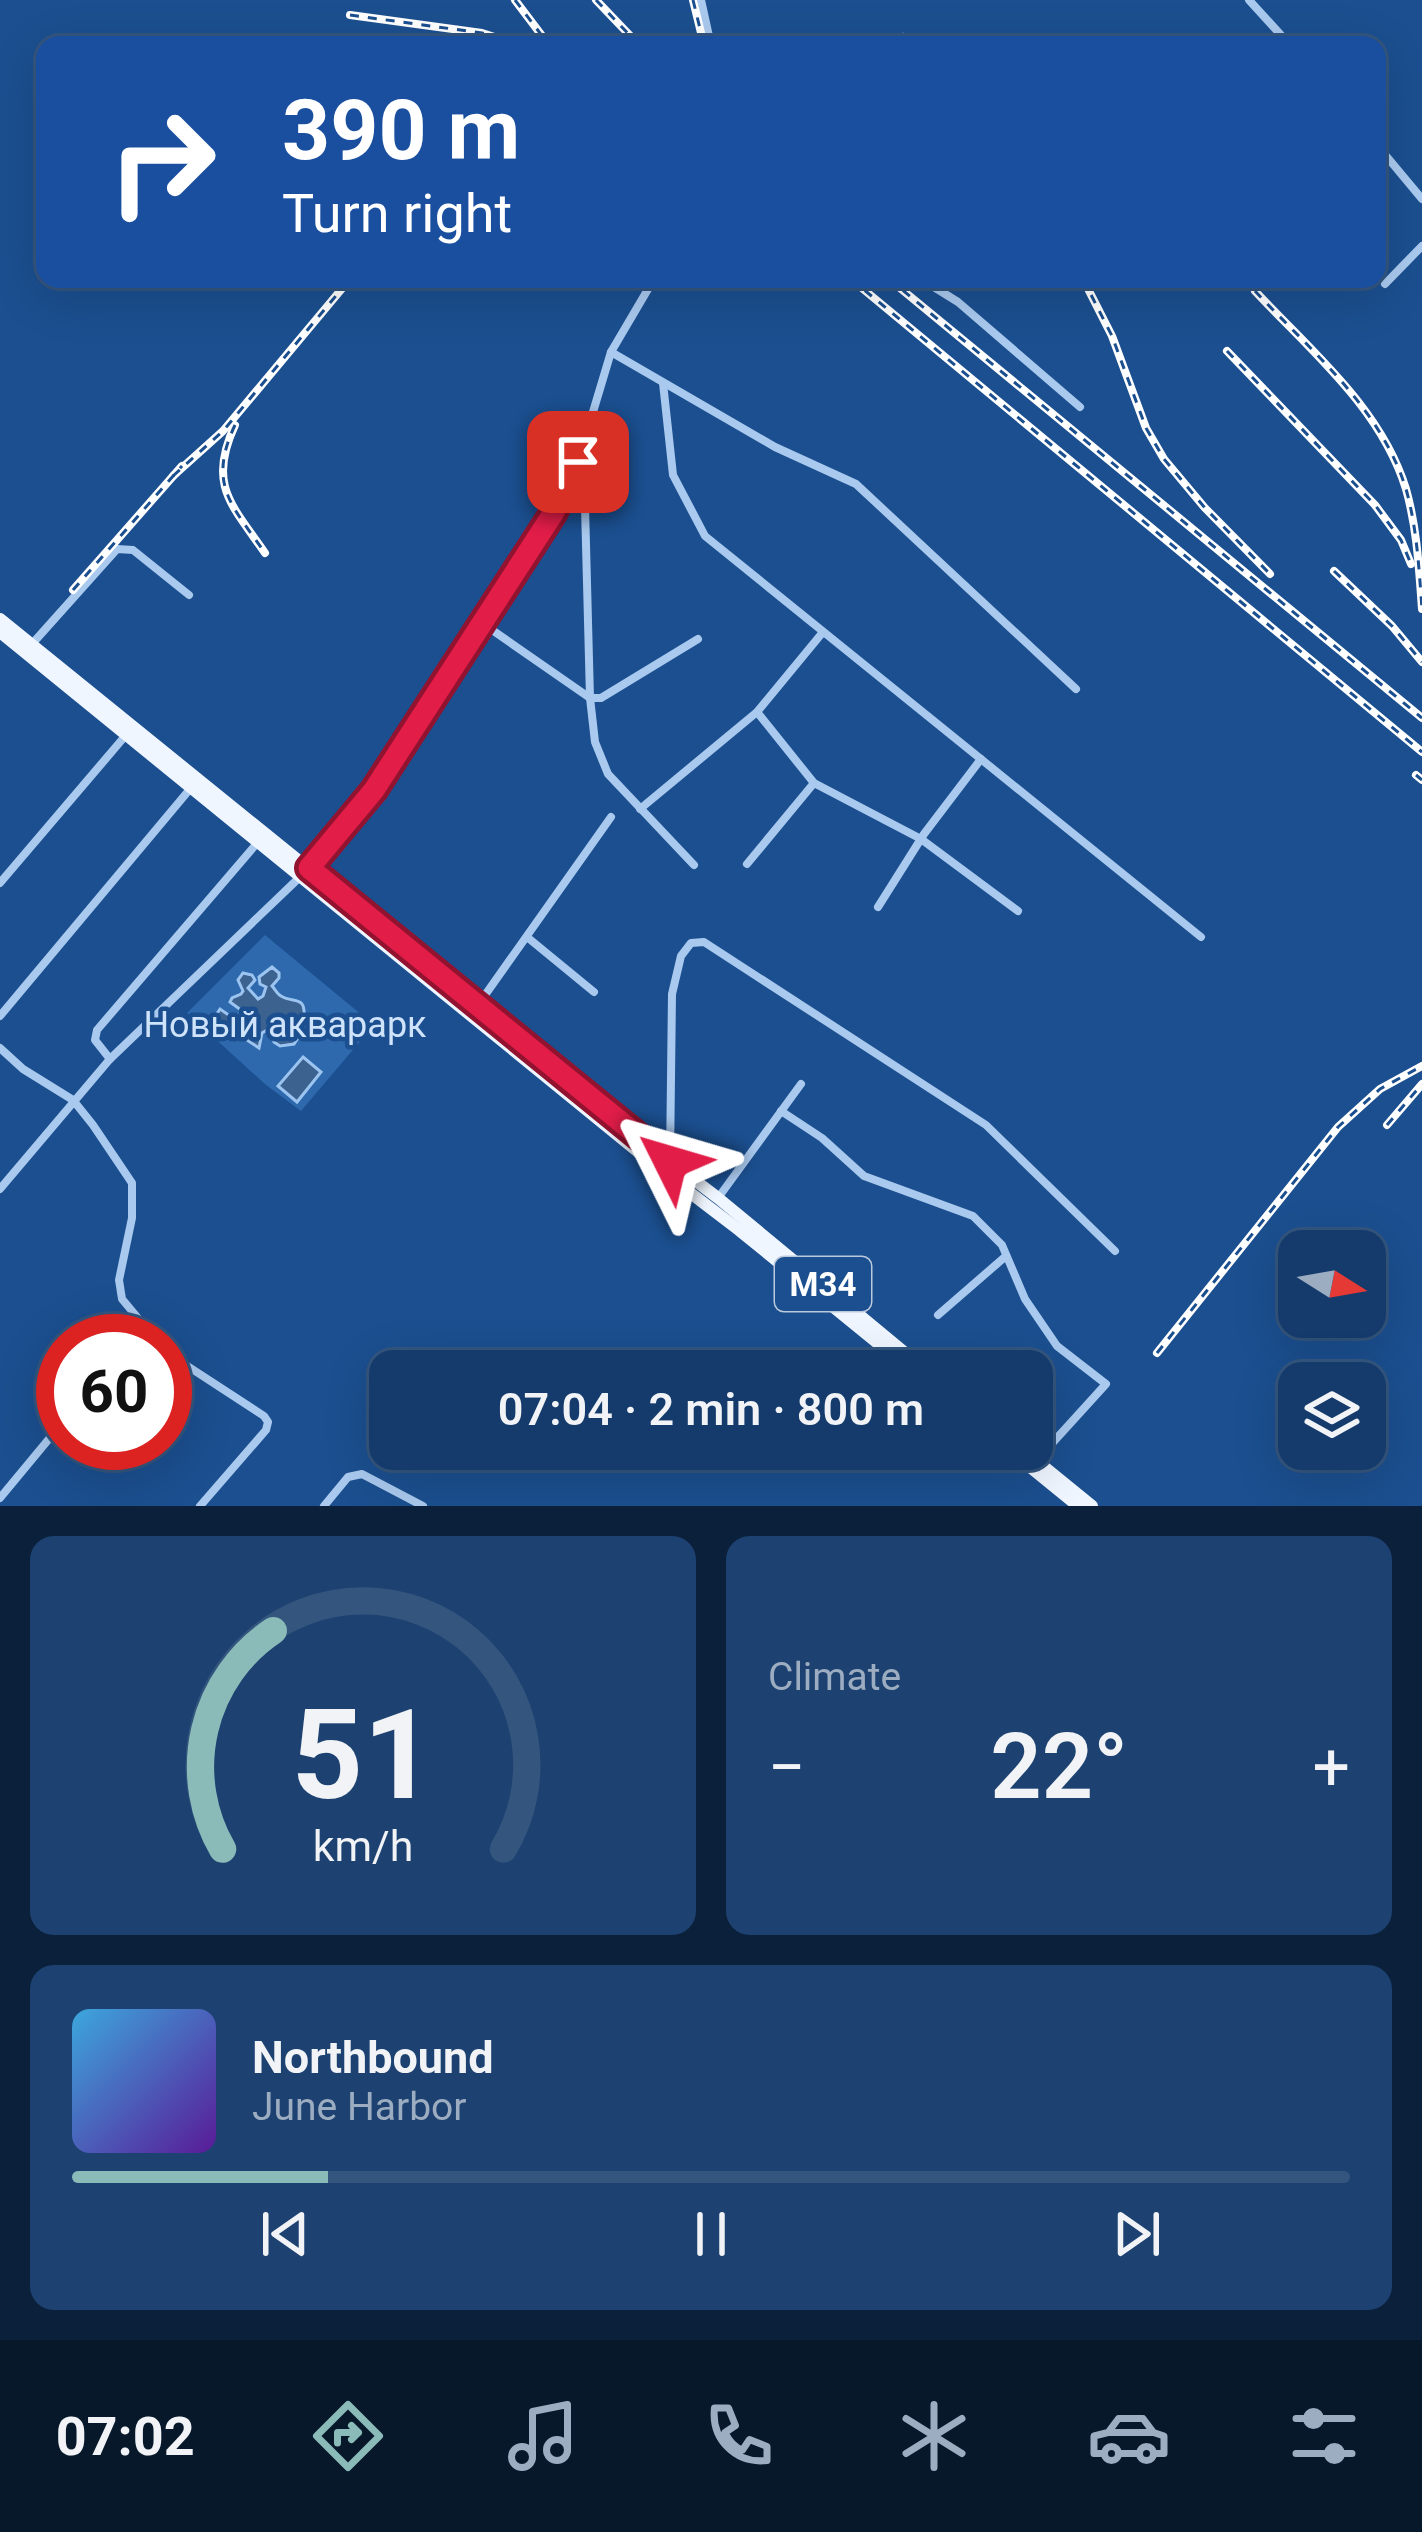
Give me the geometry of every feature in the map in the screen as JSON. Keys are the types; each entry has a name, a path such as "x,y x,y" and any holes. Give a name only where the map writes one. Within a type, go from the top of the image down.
{"main road":[{"name":"M34","path":"0,619 663,1172 714,1203 900,1350"},
{"name":"M34","path":"0,632 258,842 305,872 478,1005 670,1162 740,1230 886,1350"},
{"path":"1034,1470 1078,1506"},
{"path":"1047,1470 1092,1506"}],"street":[{"path":"701,0 709,36"},
{"path":"1249,0 1282,36"},
{"path":"1386,157 1422,199"},
{"path":"1386,282 1422,246"},
{"path":"0,1190 110,1059 305,872 374,790 554,512 578,462 610,352 649,288"},
{"path":"935,288 1079,407"},
{"path":"610,352 775,447 856,484 1076,689"},
{"path":"663,383 673,475 705,536 1201,937"},
{"path":"578,462 585,506 595,742 608,774 694,865"},
{"path":"31,645 117,549 134,550 189,595"},
{"path":"482,623 590,698 602,698 698,639"},
{"path":"640,809 757,712 824,632"},
{"path":"757,712 814,783 921,839 1018,911"},
{"path":"0,883 126,735"},
{"path":"878,907 981,759"},
{"path":"747,864 814,783"},
{"path":"0,1016 191,788"},
{"path":"478,1005 611,817"},
{"path":"110,1059 94,1040 97,1030 258,842"},
{"path":"526,937 594,992"},
{"path":"670,1162 672,994 681,956 691,943 704,942 986,1125 1115,1250"},
{"path":"0,1048 23,1069 73,1100 132,1183 133,1218 119,1280 122,1299 134,1314"},
{"path":"714,1203 801,1084"},
{"path":"781,1111 822,1138 864,1176 973,1216 1002,1246 1024,1299 1057,1346 1106,1384 1053,1442"},
{"path":"938,1315 1006,1256"},
{"path":"192,1370 268,1422 200,1506"},
{"path":"0,1498 36,1455"},
{"path":"324,1506 348,1478 362,1474 422,1506"}],"green space":[{"name":"Новый акварарк","path":"265,935 374,1025 301,1111 187,1013"}],"shaded area":[{"path":"272,967 279,973 272,986 277,993 303,1006 304,1019 298,1022 300,1035 294,1044 280,1046 267,1030 259,1048 247,1040 247,1032 236,1027 223,1033 214,1018 220,1009 230,1016 241,1014 230,1002 243,991 238,980 243,973 255,980 248,988 258,999 266,987 259,977"},
{"path":"303,1057 321,1072 297,1102 278,1086"}],"railway":[{"path":"515,0 542,36"},
{"path":"596,0 630,36"},
{"path":"693,0 702,36"},
{"path":"350,15 492,36"},
{"path":"173,476 223,431 342,288"},
{"path":"862,288 1422,752"},
{"path":"900,288 1422,718"},
{"path":"1088,288 1112,336 1146,428 1164,459 1270,574"},
{"path":"1255,291 1342,382 1395,460 1413,519 1422,609"},
{"path":"1227,351 1375,505 1401,540 1411,564"},
{"path":"235,425 223,479 234,507 265,553"},
{"path":"73,590 182,466"},
{"path":"1334,571 1422,662"},
{"path":"1416,775 1422,780"},
{"path":"1157,1353 1338,1127 1380,1089 1422,1066"},
{"path":"1387,1125 1422,1084"}],"route":[{"path":"578,462 554,512 374,790 309,868 670,1162"}]}
